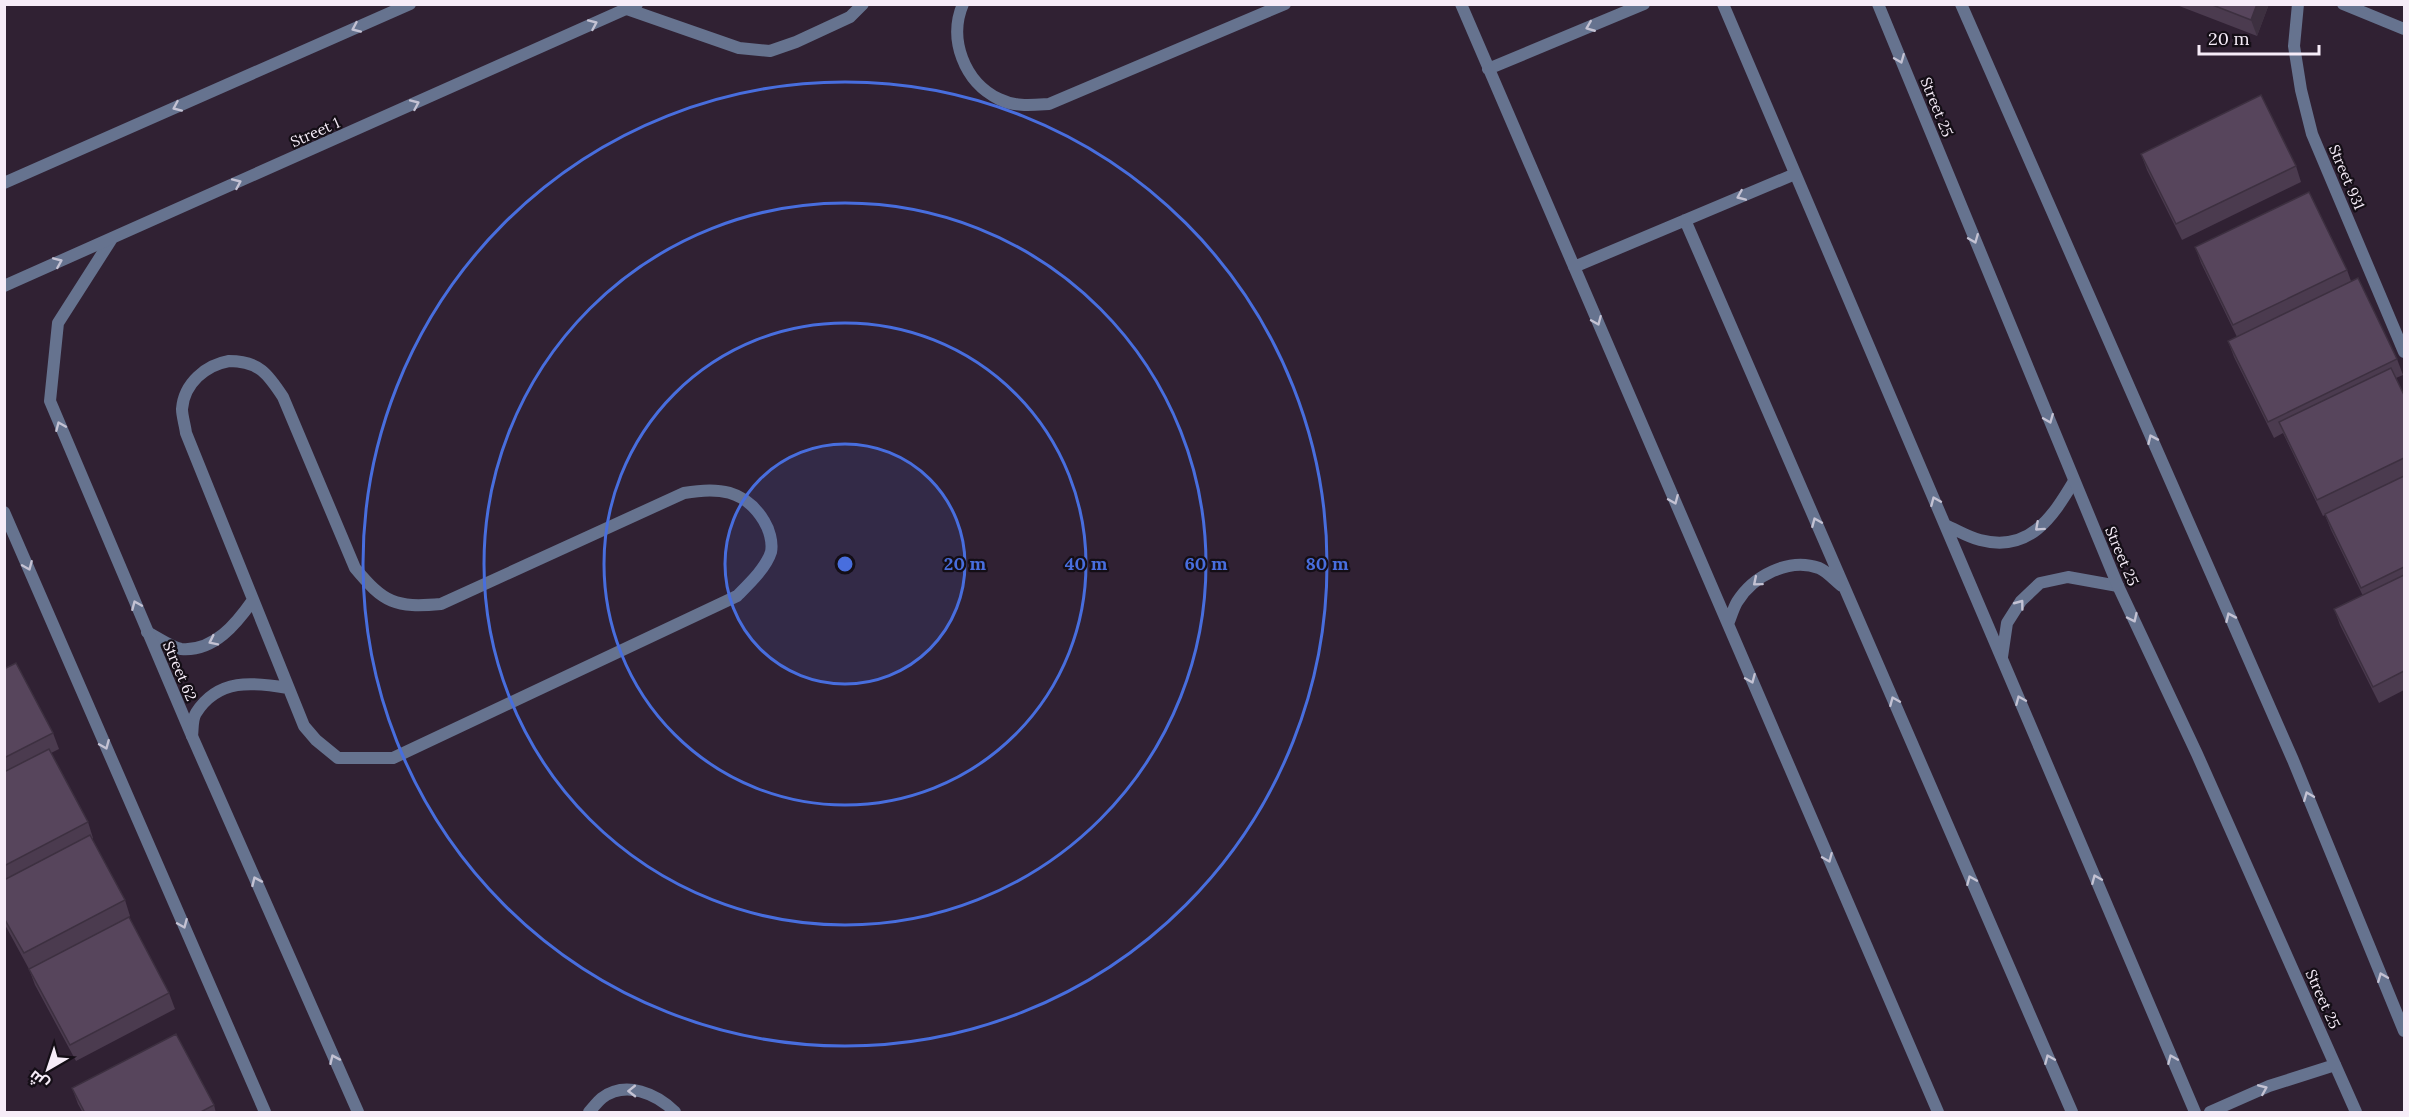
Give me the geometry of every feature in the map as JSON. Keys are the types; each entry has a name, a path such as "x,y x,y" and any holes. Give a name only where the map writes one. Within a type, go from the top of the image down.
{"street":[{"path":"4,183 410,4"},
{"path":"632,7 739,48 770,51 796,42 850,17 863,4"},
{"path":"963,4 959,14 956,39 973,80 999,99 1024,106 1049,104 1285,4"},
{"path":"1461,4 1935,1112"},
{"path":"1488,69 1644,4"},
{"path":"1723,4 2195,1113"},
{"name":"Street 25","path":"1878,4 2118,586 2197,753 2356,1113"},
{"path":"1961,4 2293,760 2404,1031"},
{"name":"Street 931","path":"2298,4 2294,46 2301,90 2312,134 2404,352"},
{"path":"2343,4 2404,29"},
{"name":"Street 1","path":"4,286 632,7"},
{"path":"1574,267 1795,174"},
{"path":"1685,220 2072,1113"},
{"name":"Street 62","path":"111,240 58,323 50,401 147,632 358,1113"},
{"path":"246,361 267,374 283,397 355,568 372,589 395,604 420,606 441,603 684,493 708,489 733,493 756,507 770,530 771,552 757,575 738,596 393,758 338,758 316,740 304,726 288,688 186,433 182,408 190,387 200,373 214,363 246,361"},
{"path":"1945,525 1979,540 2006,544 2036,532 2059,506 2074,481"},
{"path":"4,512 265,1113"},
{"path":"1728,624 1737,602 1755,581 1774,569 1798,566 1820,568 1845,589"},
{"path":"2002,658 2007,623 2021,601 2040,583 2068,577 2118,586"},
{"path":"147,632 181,649 203,645 221,637 239,621 253,600"},
{"path":"192,736 195,714 211,698 235,684 260,683 288,688"},
{"path":"2210,1113 2269,1086 2335,1065"},
{"path":"589,1113 603,1097 622,1091 642,1090 664,1101 675,1113"}],"building":[{"path":"2210,4 2257,4 2251,20"},
{"path":"2261,95 2296,166 2176,224 2141,154"},
{"path":"2309,192 2347,270 2233,325 2195,247"},
{"path":"2358,278 2397,359 2268,422 2228,341"},
{"path":"2391,368 2404,395 2404,458 2317,500 2279,422"},
{"path":"2404,476 2404,567 2361,588 2325,514"},
{"path":"2404,575 2404,671 2373,687 2334,609"},
{"path":"16,663 53,733 4,758 4,669"},
{"path":"49,749 88,822 4,866 4,772"},
{"path":"90,835 125,900 24,953 4,918 4,880"},
{"path":"129,917 169,993 70,1045 29,969"},
{"path":"176,1034 214,1105 199,1113 85,1113 72,1088"}]}
